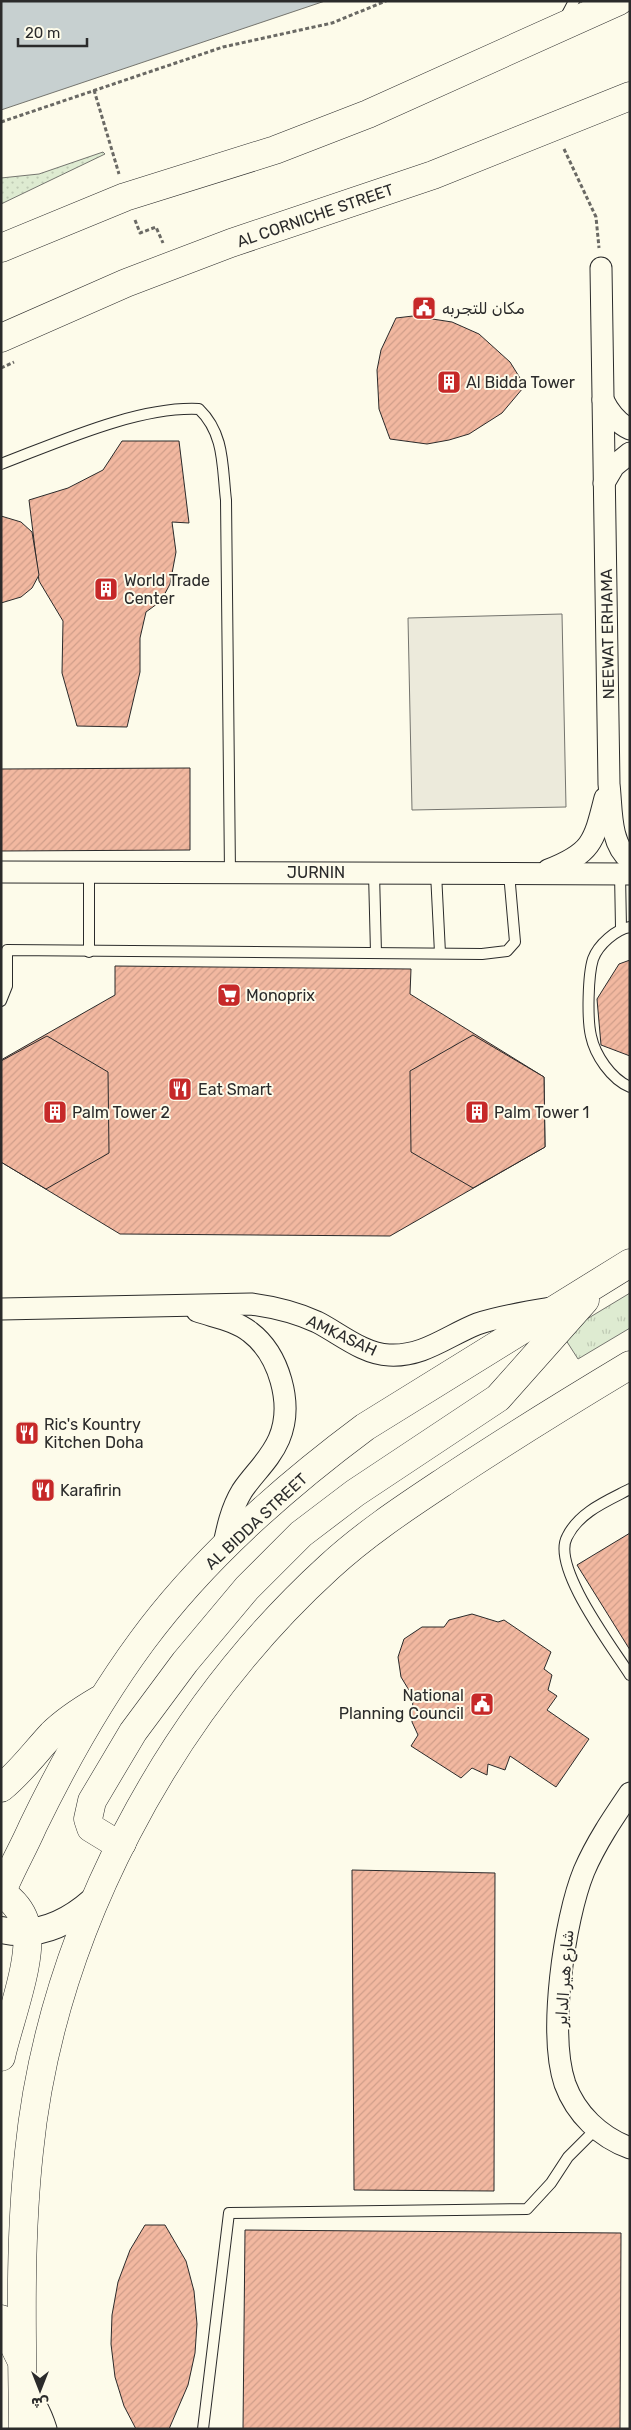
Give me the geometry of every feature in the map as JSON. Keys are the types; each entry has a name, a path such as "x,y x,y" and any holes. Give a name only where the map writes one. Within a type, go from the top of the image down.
{"main road":[{"path":"1,248 125,197 275,150 368,114 619,1"},
{"name":"AL CORNICHE STREET","path":"1,338 231,243 433,175 630,96"},
{"name":"AL BIDDA STREET","path":"1,1893 53,1784 105,1697 142,1640 223,1548 323,1459 365,1427 630,1263"},
{"path":"122,1843 104,1836 91,1828 88,1819 92,1801 133,1732 185,1662 247,1588 301,1534 355,1493 498,1398 604,1279"},
{"path":"23,2429 24,2222 29,2150 42,2075 59,2002 93,1901 162,1770 202,1708 282,1611 331,1565 389,1518 530,1425 630,1365"},
{"path":"1,1788 32,1758 52,1734 77,1713 105,1697"},
{"path":"1,1893 20,1911 14,1931 25,1961 1,2057"},
{"path":"1,2319 23,2376"}],"street":[{"name":"NEEWAT ERHAMA","path":"601,268 609,784 615,837 626,869"},
{"path":"603,400 622,426 630,429"},
{"path":"604,483 614,466 630,453"},
{"name":"NEEWAT ERHAMA","path":"540,873 565,864 586,849 598,829 609,784"},
{"name":"JURNIN","path":"1,872 540,873 626,869"},
{"name":"AMKASAH","path":"1,1309 251,1304 291,1312 317,1322 371,1352 387,1356 406,1355 430,1348 478,1324 559,1306"},
{"name":"AMKASAH","path":"177,1306 233,1322 249,1331 270,1355 279,1372 284,1392 280,1436 272,1455 236,1501 223,1548"},
{"name":"شارع هير الداير","path":"630,1793 602,1835 584,1872 567,1927 563,1952 559,2010 562,2066 565,2083 576,2107 596,2129 615,2143 630,2148"},
{"path":"14,1931 62,1924 78,1915 93,1901"},
{"path":"23,2376 41,2412 46,2429"}],"lane":[{"path":"561,28 574,1"},
{"path":"1,464 94,429 176,408 199,410 210,420 220,440 226,500 230,872"},
{"path":"626,869 626,927 602,944 594,958 588,1015 591,1037 602,1064 630,1087"},
{"path":"89,872 89,952"},
{"path":"374,873 376,953"},
{"path":"436,873 440,953"},
{"path":"1,1000 7,986 7,950 482,954 508,951 515,942 509,873"},
{"path":"630,1489 593,1508 566,1537 564,1553 576,1590 630,1675"},
{"path":"203,2429 228,2213 527,2209 551,2183 568,2157 596,2129"}],"path":[{"path":"1,122 223,47 332,22 386,1"},
{"path":"94,90 125,197 140,233 156,227 174,265"},
{"path":"554,128 596,217 601,268"},
{"path":"1,368 18,360"}],"green space":[{"path":"103,152 105,154 1,204 1,178 39,174"},
{"path":"630,1293 630,1328 578,1359 562,1334"}],"shaded area":[{"path":"1,1 325,1 1,110"},
{"path":"562,614 566,807 412,810 408,618"}],"building":[{"name":"Al Bidda Tower","path":"413,316 452,322 479,334 510,362 525,386 502,413 469,434 427,444 390,439 379,409 377,370 381,350 396,318"},
{"name":"World Trade Center","path":"122,441 179,441 189,523 172,522 176,552 170,584 161,601 146,612 140,638 140,672 127,727 77,726 62,673 63,621 39,581 29,500 68,488 103,470"},
{"path":"1,516 21,522 32,532 39,575 32,588 21,597 1,603"},
{"path":"190,768 190,850 1,851 1,769"},
{"path":"630,960 630,1056 601,1045 597,999 619,964"},
{"path":"115,966 411,969 410,994 544,1077 545,1147 390,1236 120,1234 1,1162 1,1060 115,995"},
{"name":"Palm Tower 1","path":"473,1035 544,1077 545,1147 473,1188 411,1152 410,1071"},
{"name":"Palm Tower 2","path":"47,1036 108,1072 109,1153 46,1189 1,1162 1,1061"},
{"path":"630,1533 630,1650 577,1565"},
{"name":"National Planning Council","path":"472,1614 498,1622 504,1620 551,1652 544,1669 552,1675 548,1690 557,1696 547,1710 589,1739 556,1787 510,1756 505,1770 488,1764 487,1775 472,1768 461,1778 411,1746 418,1735 412,1722 413,1697 401,1677 398,1657 404,1639 422,1627 444,1627 449,1620"},
{"path":"352,1870 495,1873 494,2191 354,2190"},
{"path":"145,2225 165,2225 186,2261 194,2291 197,2324 195,2353 188,2385 169,2429 136,2429 124,2406 115,2377 111,2344 112,2315 118,2282 130,2250"},
{"path":"245,2230 621,2233 620,2429 243,2429"}],"place":[{"name":"مكان للتجربه","path":"424,308"},
{"name":"Al Bidda Tower","path":"449,382"},
{"name":"World Trade Center","path":"106,589"},
{"name":"Monoprix","path":"229,995"},
{"name":"Eat Smart","path":"180,1089"},
{"name":"Palm Tower 2","path":"55,1112"},
{"name":"Palm Tower 1","path":"477,1112"},
{"name":"Ric's Kountry Kitchen Doha","path":"27,1433"},
{"name":"Karafirin","path":"43,1490"},
{"name":"National Planning Council","path":"482,1704"}]}
